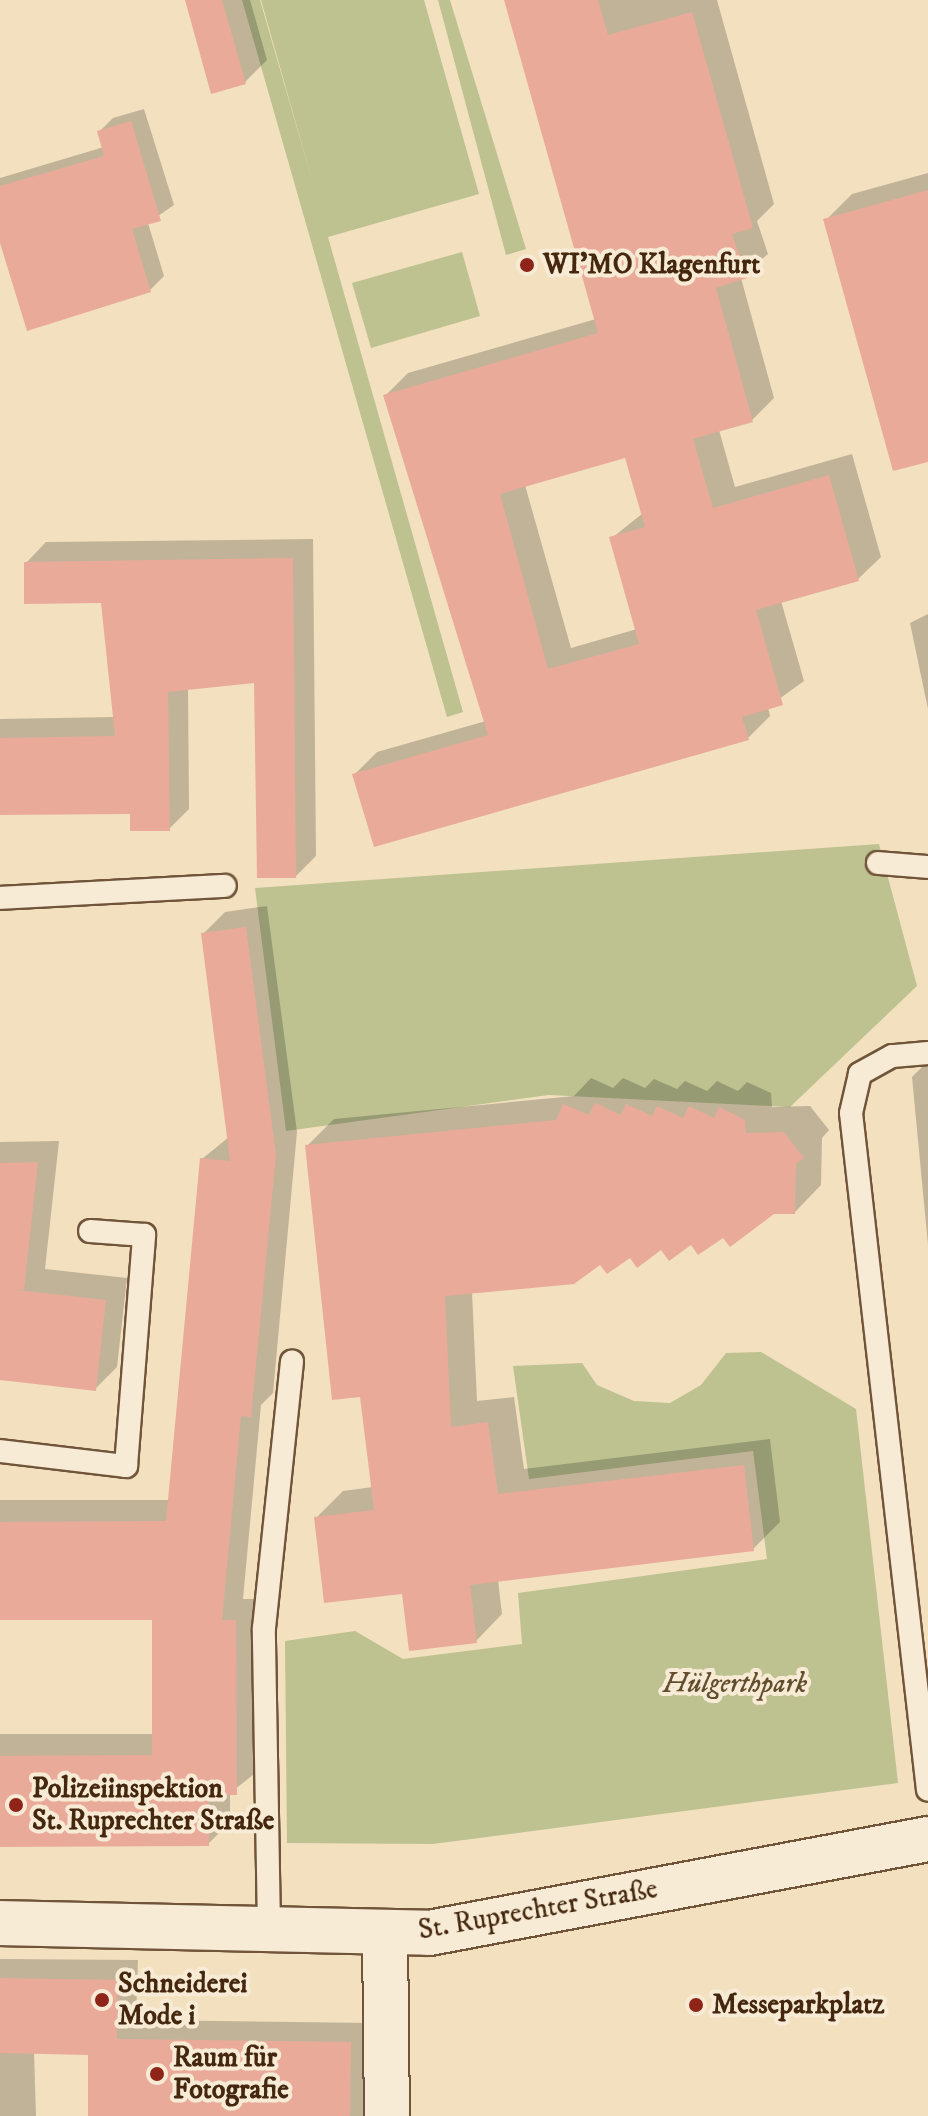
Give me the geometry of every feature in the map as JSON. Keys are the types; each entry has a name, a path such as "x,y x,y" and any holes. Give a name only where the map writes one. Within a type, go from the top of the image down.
{"street":[{"name":"St. Ruprechter Straße","path":"0,1923 429,1933 928,1839"},
{"path":"385,1932 387,2116"}],"lane":[{"path":"878,863 928,867"},
{"path":"0,898 225,886"},
{"path":"928,1053 892,1056 860,1074 851,1113 928,1790"},
{"path":"0,1451 126,1466 144,1235 90,1231"},
{"path":"269,1928 264,1628 292,1361"}],"green space":[{"path":"242,0 260,0 314,187 261,0 424,0 479,194 328,237 463,712 447,717"},
{"path":"438,0 450,0 526,249 506,255"},
{"path":"462,252 480,316 371,348 352,283"},
{"path":"879,844 917,986 790,1107 549,1095 286,1131 255,888"},
{"name":"Hülgerthpark","path":"761,1352 856,1409 898,1783 433,1844 287,1843 285,1641 355,1631 403,1659 522,1644 518,1593 767,1559 753,1451 529,1479 513,1366 582,1363 597,1385 634,1401 670,1403 701,1385 726,1353"}],"building":[{"path":"185,0 222,0 246,84 211,94"},
{"path":"504,0 598,0 608,35 692,12 753,228 732,234 747,278 716,288 753,422 693,439 713,508 829,475 859,581 756,610 783,705 742,717 749,740 374,847 352,774 488,735 383,395 598,333","holes":["625,458 645,527 609,537 639,644 548,669 500,494"]},
{"path":"131,121 161,221 132,229 151,292 27,331 0,243 0,186 104,156 97,131"},
{"path":"928,190 928,462 893,471 823,219"},
{"path":"293,558 296,878 257,878 254,683 168,692 170,831 130,831 130,814 0,815 0,738 115,736 101,603 24,604 24,562"},
{"path":"246,927 276,1155 251,1417 241,1416 222,1620 236,1620 237,1795 209,1795 209,1846 0,1847 0,1756 152,1755 152,1620 0,1620 0,1522 166,1521 200,1158 230,1161 201,933"},
{"path":"595,1103 621,1115 626,1104 652,1116 657,1106 683,1118 689,1106 714,1118 719,1107 745,1120 746,1133 784,1132 804,1158 796,1164 795,1214 774,1214 730,1247 723,1238 698,1255 691,1245 669,1261 661,1250 637,1268 630,1258 607,1274 600,1265 574,1284 445,1296 451,1427 488,1422 498,1494 744,1465 754,1551 470,1585 477,1643 409,1651 402,1594 324,1603 314,1517 374,1510 360,1397 332,1400 305,1145 556,1120 563,1104 589,1115"},
{"path":"38,1162 24,1290 8,1289 106,1300 96,1391 0,1380 0,1163"},
{"path":"0,1978 118,1980 117,2039 351,2042 350,2116 88,2116 88,2055 0,2053"}],"place":[{"name":"WI’MO Klagenfurt","path":"527,265"},
{"name":"Polizeiinspektion St. Ruprechter Straße","path":"16,1805"},
{"name":"Schneiderei Mode i","path":"102,2000"},
{"name":"Messeparkplatz","path":"696,2005"},
{"name":"Raum für Fotografie","path":"157,2074"}]}
